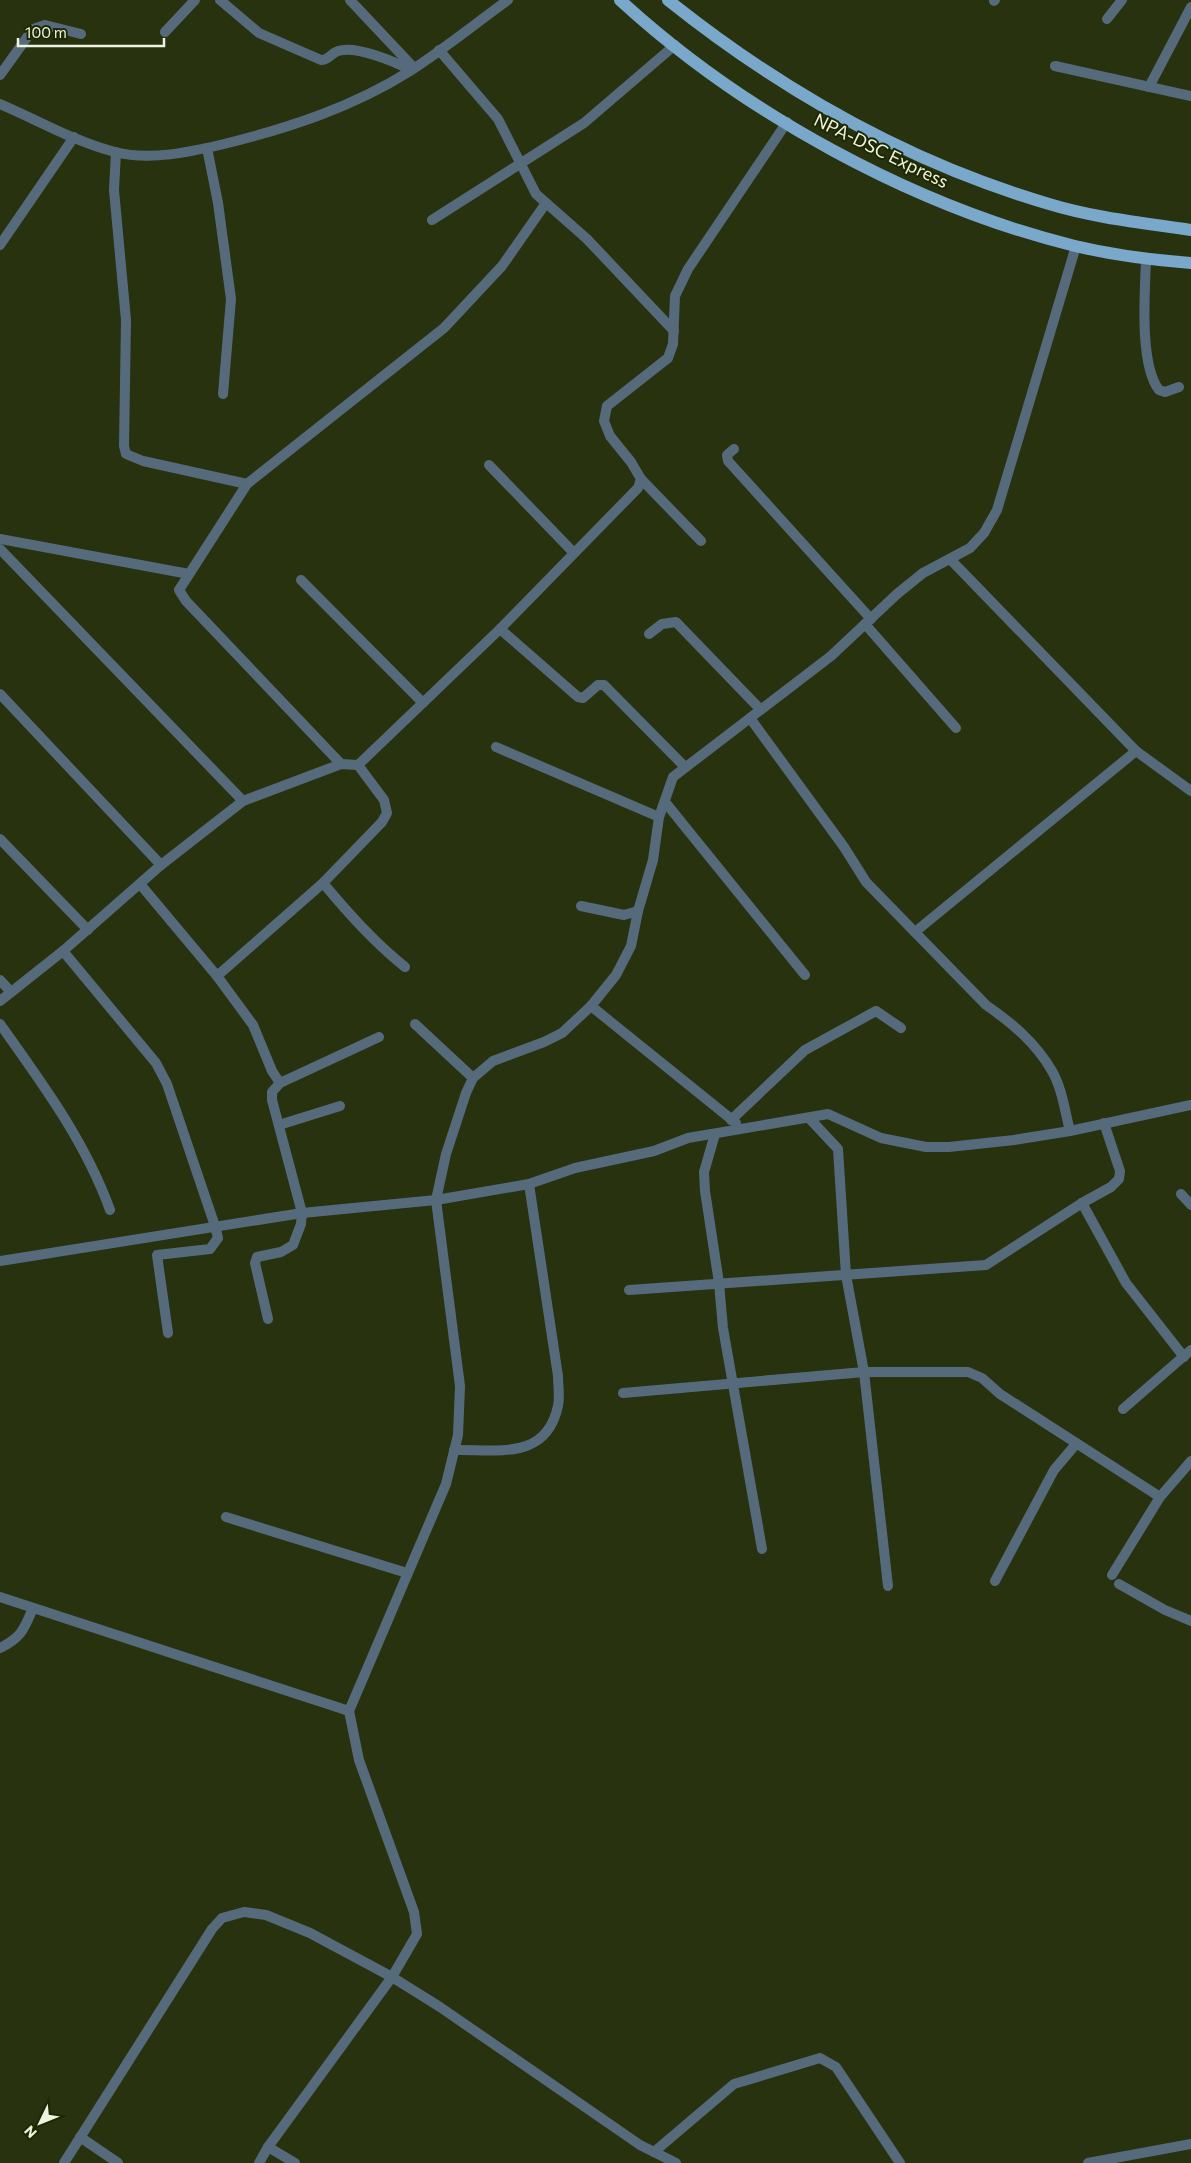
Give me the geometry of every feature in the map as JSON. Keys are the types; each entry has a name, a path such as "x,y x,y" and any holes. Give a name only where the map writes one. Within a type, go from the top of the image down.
{"main road":[{"name":"NPA-DSC Express","path":"620,0 727,86 832,150 912,190 1026,232 1076,246 1146,259 1191,264"},
{"path":"668,0 711,34 792,88 862,128 918,156 987,184 1051,205 1113,218 1191,230"}],"street":[{"path":"165,32 196,0"},
{"path":"220,0 259,33 321,60 326,60 338,51 361,52 381,56 412,69"},
{"path":"350,0 412,69"},
{"path":"0,104 74,137 116,152 148,156 207,148 286,128 356,100 412,69 508,0"},
{"path":"1107,19 1122,0"},
{"path":"1149,87 1191,7"},
{"path":"0,75 33,29 46,25 82,34"},
{"path":"432,220 584,122 675,45"},
{"path":"439,50 498,118 519,164 536,194 587,239 674,331"},
{"path":"1055,66 1191,96"},
{"path":"701,541 641,479 631,462 610,436 604,421 607,406 668,358 673,344 676,296 688,269 787,122"},
{"path":"0,245 74,137"},
{"path":"207,148 218,202 231,299 223,394"},
{"path":"116,152 114,190 126,320 124,446 126,454 142,461 247,484"},
{"path":"341,764 186,600 179,590 247,484 444,328 502,266 546,203"},
{"path":"259,2163 268,2147 392,1977 417,1934 414,1912 359,1760 349,1711 446,1484 458,1435 460,1386 436,1200 455,1124 473,1078 493,1060 544,1042 562,1033 590,1006 616,974 631,946 638,910 653,860 660,817 674,777 831,656 923,573 970,548 984,533 997,510 1076,246"},
{"path":"1146,259 1144,318 1150,368 1159,390 1165,392 1179,388"},
{"path":"734,449 727,456 728,461 868,621 956,728"},
{"path":"489,465 574,553"},
{"path":"0,1001 63,952 161,865 244,801 341,764 358,765 500,629 638,488 641,479"},
{"path":"0,539 190,574"},
{"path":"0,549 244,801"},
{"path":"950,559 1136,751 1191,791"},
{"path":"300,580 423,703"},
{"path":"649,634 662,624 676,622 760,709"},
{"path":"500,629 578,697 583,698 598,685 604,685 685,767"},
{"path":"0,694 161,865"},
{"path":"750,718 844,847 866,882 986,1005 1008,1020 1032,1042 1053,1072 1070,1131"},
{"path":"496,747 660,817"},
{"path":"915,932 1136,751"},
{"path":"217,976 324,883 382,822 387,814 384,800 358,765"},
{"path":"665,802 805,975"},
{"path":"0,839 88,930"},
{"path":"324,883 354,920 382,949 405,967"},
{"path":"140,884 217,976 253,1026 272,1072 280,1083"},
{"path":"581,906 624,915 638,910"},
{"path":"63,952 156,1063 167,1084 215,1226 218,1238 210,1248 157,1255 168,1333"},
{"path":"0,980 11,992"},
{"path":"590,1006 742,1129"},
{"path":"731,1120 804,1050 876,1011 901,1028"},
{"path":"0,1024 58,1106 98,1176 110,1210"},
{"path":"415,1024 473,1078"},
{"path":"268,1319 255,1263 256,1257 281,1252 293,1245 298,1235 302,1213 272,1092 280,1083 378,1037"},
{"path":"0,1261 302,1213 436,1200 529,1184 574,1168 654,1151 688,1138 828,1114 881,1138 926,1147 1014,1140 1070,1131 1191,1105"},
{"path":"279,1125 340,1106"},
{"path":"809,1118 838,1149 846,1275 864,1372 888,1586"},
{"path":"629,1290 986,1266 1082,1203 1111,1187 1119,1179 1120,1170 1104,1123"},
{"path":"715,1134 704,1172 723,1328 762,1549"},
{"path":"454,1450 518,1449 536,1444 550,1428 559,1405 558,1376 529,1184"},
{"path":"1181,1194 1191,1205"},
{"path":"1082,1203 1126,1284 1187,1353 1123,1409"},
{"path":"623,1393 864,1372 968,1372 982,1378 1000,1394 1076,1444 1084,1446 1160,1498"},
{"path":"995,1581 1054,1470 1076,1444"},
{"path":"1112,1575 1160,1498 1191,1461"},
{"path":"226,1516 407,1573"},
{"path":"1119,1584 1166,1610 1191,1621"},
{"path":"0,1597 349,1711"},
{"path":"0,1648 15,1640 23,1632 33,1608"},
{"path":"64,2163 212,1929 222,1918 244,1912 266,1915 310,1933 392,1977 440,2007 640,2145 676,2163"},
{"path":"654,2152 734,2084 820,2058 836,2067 900,2163"},
{"path":"80,2137 118,2163"},
{"path":"1088,2163 1191,2144"},
{"path":"268,2147 295,2163"}]}
